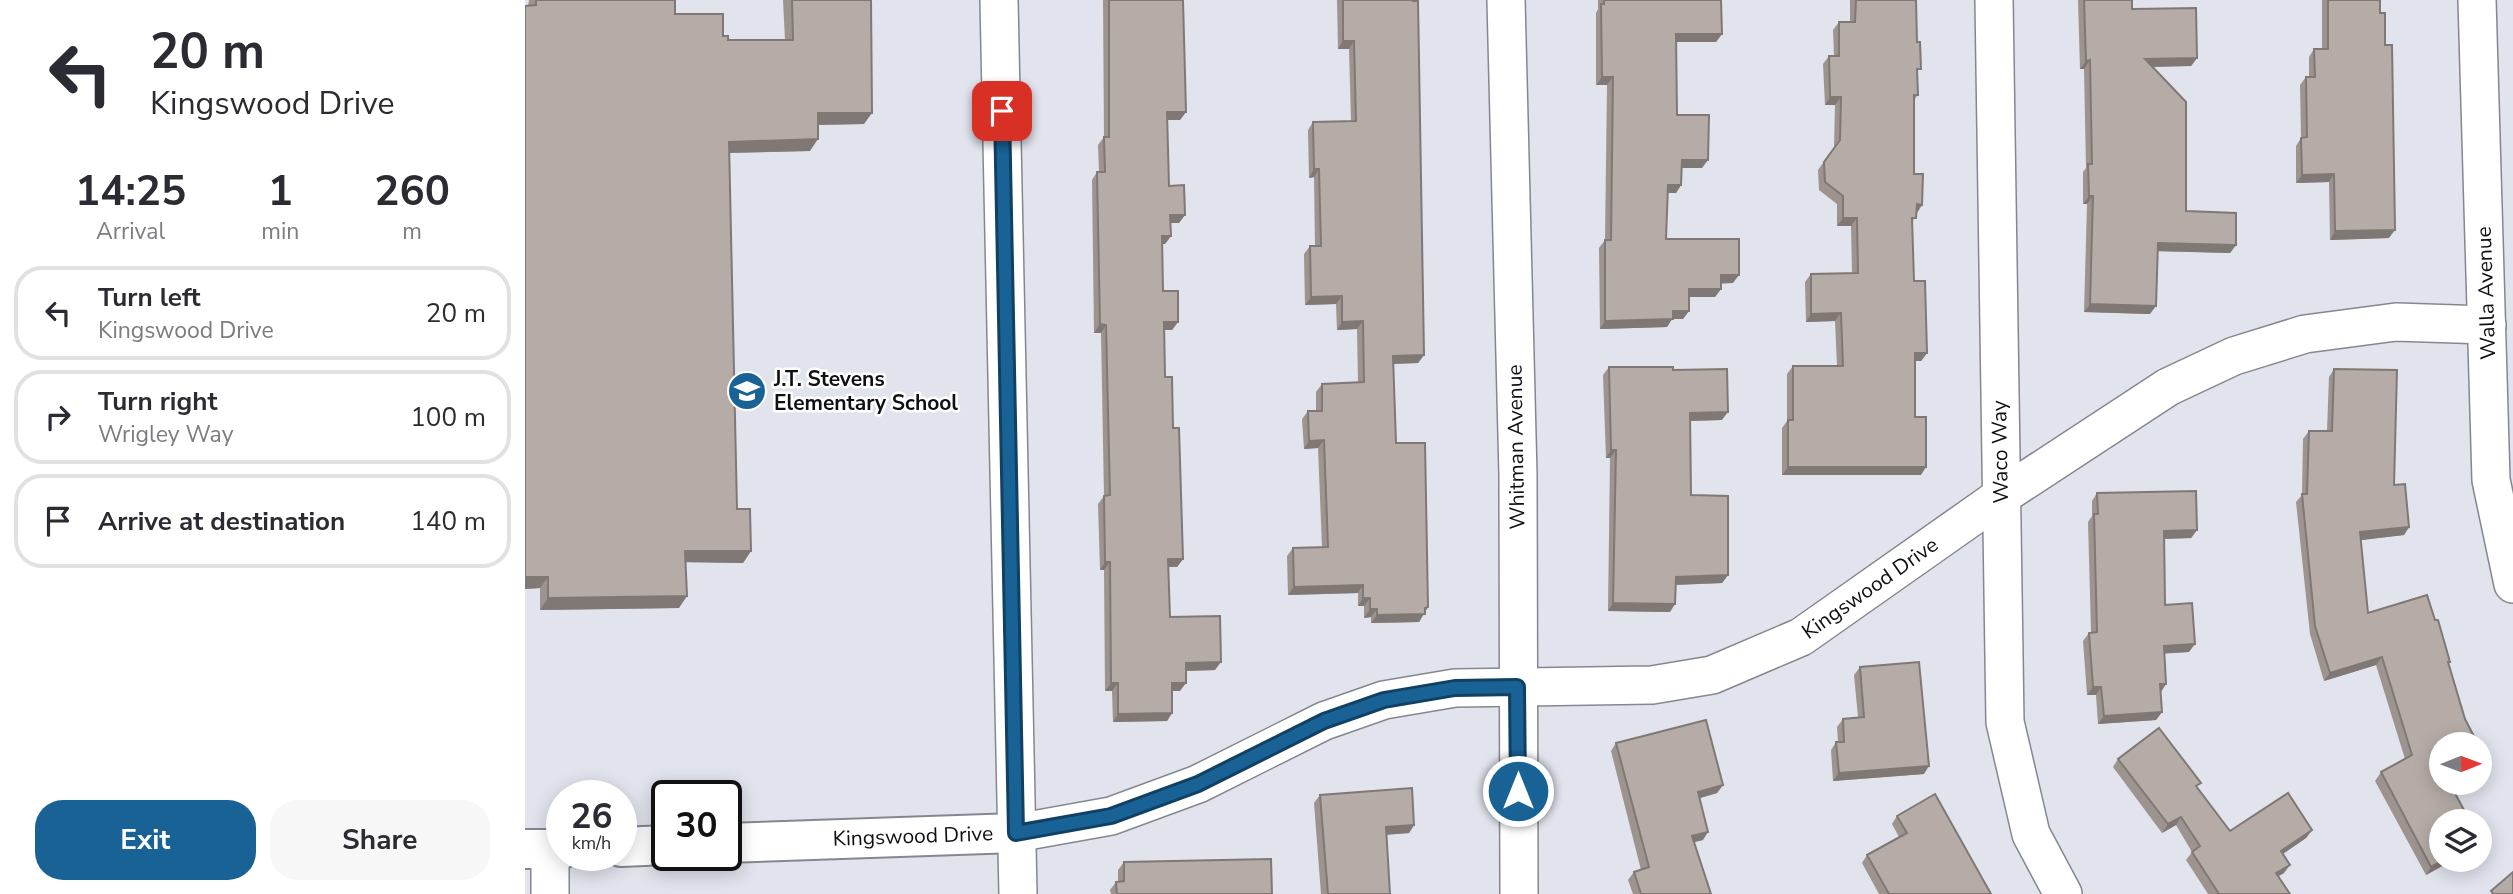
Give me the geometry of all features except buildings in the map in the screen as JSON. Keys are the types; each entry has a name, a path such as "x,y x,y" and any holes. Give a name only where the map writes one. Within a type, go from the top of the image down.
{"street":[{"path":"999,0 1018,894"},
{"name":"Whitman Avenue","path":"1506,0 1518,475 1519,894"},
{"name":"Waco Way","path":"1994,0 2005,722 2031,834 2063,894"},
{"name":"Walla Avenue","path":"2477,0 2491,480 2513,584"},
{"name":"Kingswood Drive","path":"742,842 1016,833 1111,816 1198,784 1324,721 1384,700 1455,688 1652,685 1712,675 1801,637 2000,497 2168,387 2234,356 2305,334 2396,322 2487,325"},
{"path":"545,849 550,894"}],"place":[{"name":"J.T. Stevens Elementary School","path":"747,391"}],"route":[{"path":"1002,111 1016,833 1111,816 1198,784 1324,721 1384,700 1455,688 1517,687 1518,791"}]}
